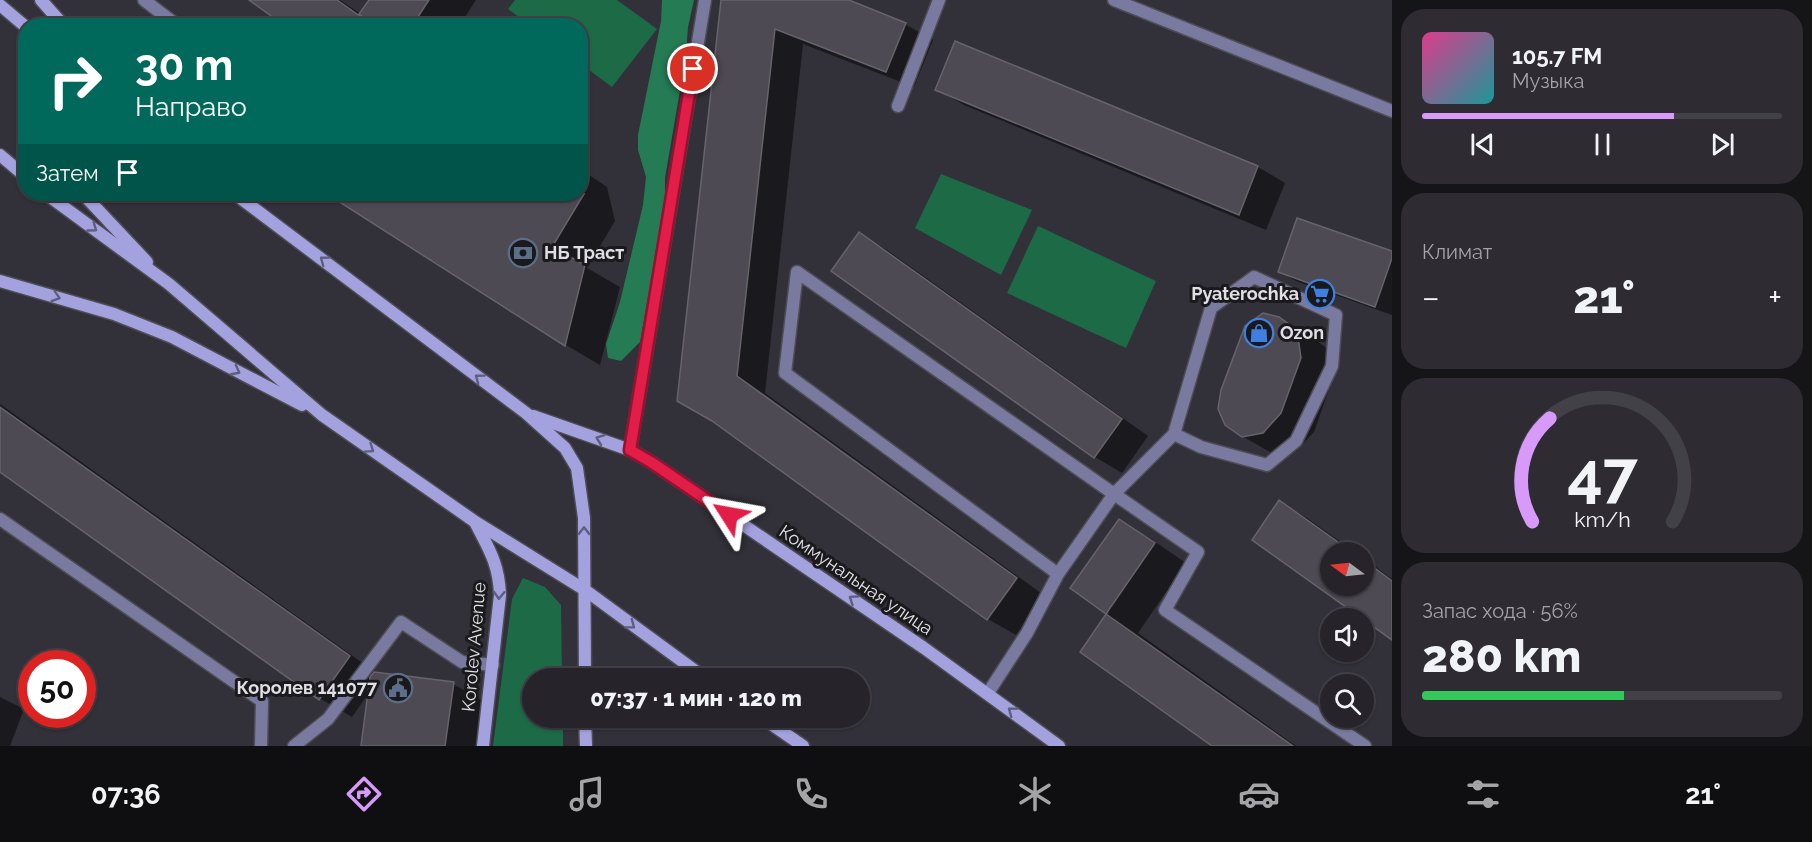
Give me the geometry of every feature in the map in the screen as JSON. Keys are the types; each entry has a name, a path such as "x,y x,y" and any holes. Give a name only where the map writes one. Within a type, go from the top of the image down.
{"main road":[{"path":"41,0 57,18"},
{"path":"0,5 18,20"},
{"path":"0,155 18,170"},
{"path":"56,201 169,284 322,415 474,521 585,590 691,668"},
{"path":"90,201 169,284"},
{"path":"244,201 526,413 565,448 577,468 584,518 585,668"},
{"path":"0,281 114,314 172,337 322,415"},
{"name":"Коммунальная улица","path":"526,413 630,450 651,462 988,693 1059,746"},
{"name":"Korolev Avenue","path":"474,521 492,554 499,576 500,595 483,746"},
{"path":"585,728 586,746"},
{"path":"777,728 803,746"}],"street":[{"path":"144,0 168,18"},
{"path":"630,450 705,0"},
{"path":"898,106 939,0"},
{"path":"1114,0 1392,111"},
{"path":"1058,574 785,373 797,272 1198,552 1165,610 1365,746"},
{"path":"988,693 1027,633 1058,574 1113,494 1174,434 1211,308 1254,277 1336,315 1332,366 1296,441 1267,465 1201,447 1174,434"},
{"path":"0,519 262,701 261,746"},
{"path":"294,746 328,719 401,622 462,662 493,665"}],"green space":[{"path":"515,0 617,0 657,29 612,87 588,69 588,18 520,18 508,9"},
{"path":"662,0 694,0 665,178 665,204 640,342 621,361 608,358 606,344 620,302 643,205 646,177 638,150 638,135 661,21"},
{"path":"941,174 1032,210 1001,275 915,228"},
{"path":"1038,226 1156,281 1126,348 1007,293"},
{"path":"523,578 545,587 561,605 562,668 522,668 522,728 563,728 563,746 493,746 512,599"}],"building":[{"path":"249,0 337,0 363,18 274,18"},
{"path":"369,0 429,0 417,18 365,18 359,14"},
{"path":"721,0 849,0 906,23 886,72 775,29 737,376 1017,578 987,620 712,421 677,401"},
{"path":"955,41 1258,166 1239,215 935,90"},
{"path":"338,201 580,201 552,247 585,265 565,346"},
{"path":"1297,218 1392,251 1392,258 1375,307 1278,272"},
{"path":"859,232 1122,419 1094,458 831,271"},
{"path":"1263,313 1279,317 1297,330 1301,358 1281,413 1263,433 1242,437 1225,425 1218,409 1221,390 1245,326"},
{"path":"0,407 350,656 319,700 0,472"},
{"path":"1279,500 1338,542 1320,542 1320,589 1252,540"},
{"path":"1119,519 1155,543 1106,614 1070,588"},
{"path":"1374,568 1392,581 1392,640 1374,627 1374,608 1347,608 1330,596 1374,596"},
{"path":"1106,614 1293,746 1212,746 1080,652"},
{"path":"374,672 454,682 445,746 361,746 370,677"}],"place":[{"name":"НБ Траст","path":"523,253"},
{"name":"Pyaterochka","path":"1320,294"},
{"name":"Ozon","path":"1259,333"},
{"name":"Королев 141077","path":"398,688"}],"route":[{"path":"693,69 630,450 729,515"}]}
